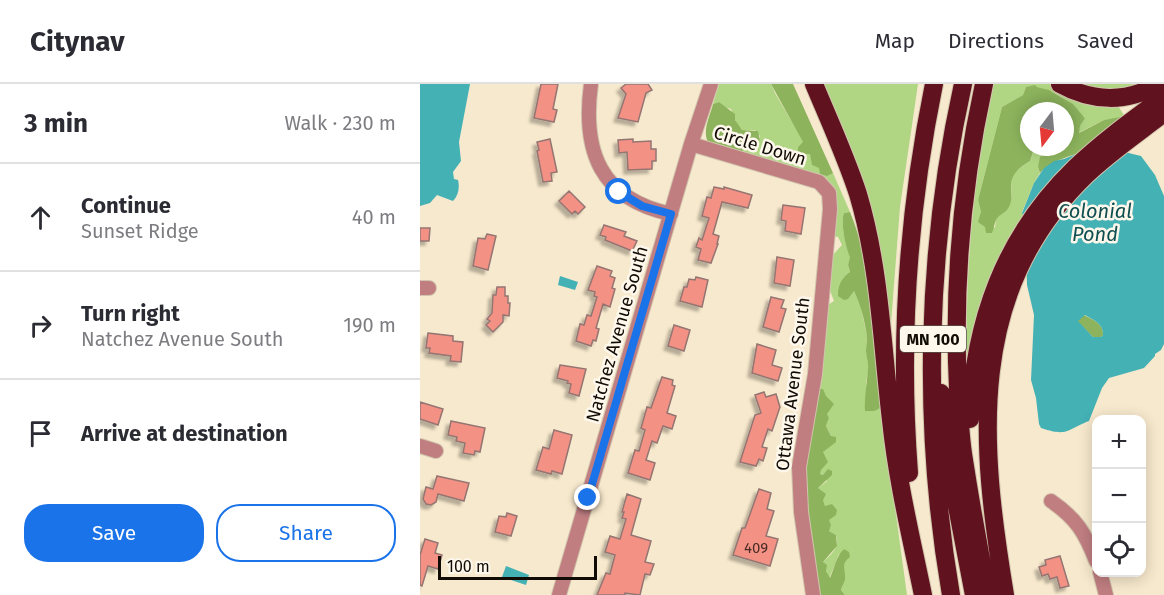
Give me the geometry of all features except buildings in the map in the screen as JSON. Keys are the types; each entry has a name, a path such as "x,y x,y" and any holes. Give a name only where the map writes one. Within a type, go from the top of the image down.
{"highway":[{"path":"803,84 867,234"},
{"path":"814,84 858,194 878,284 898,481 923,595"},
{"name":"MN 100","path":"923,595 908,456 906,321 913,217 924,135 934,84"},
{"name":"MN 100","path":"951,595 936,470 933,358 941,221 950,148 963,84"},
{"path":"984,84 963,205 957,304 959,410 964,460 988,595"},
{"path":"1060,84 1084,94 1106,99 1136,95 1159,84"},
{"path":"1005,595 992,491 988,415 998,278 1012,250 1046,200 1086,158 1164,97"},
{"path":"971,493 971,388 978,342 996,306 1040,231 1063,200 1112,152 1164,112"},
{"path":"933,358 946,415 955,496 974,595"}],"street":[{"path":"591,84 589,124 593,150 600,169 612,186 627,198 642,206 671,214"},
{"name":"Natchez Avenue South","path":"559,595 691,144 711,84"},
{"name":"Circle Down","path":"691,144 819,182"},
{"name":"Ottawa Avenue South","path":"813,595 798,482 817,355 830,209 829,193 819,182"},
{"path":"420,446 436,451"},
{"path":"1051,501 1069,513 1078,523 1092,553"},
{"path":"1101,577 1106,595"}],"green space":[{"path":"719,84 771,84 819,168 828,174 833,173 850,212 844,213 843,229 851,257 848,265 850,272 841,282 838,296 854,291 860,303 867,336 866,352 869,367 865,408 881,406 907,595 845,595 841,590 845,578 844,561 839,554 829,579 823,562 832,553 837,543 836,535 829,531 826,509 818,488 827,481 820,474 823,452 831,436 826,426 829,418 826,414 826,396 817,389 826,306 834,301 828,285 831,257 842,245 838,237 833,236 835,204 832,189 823,178 741,152 746,141 760,140 760,136 755,130 742,130 737,125 731,109 719,102 713,104"},
{"path":"771,84 793,84 833,173 827,176 820,174 819,168 812,165 810,154 798,154 798,147 803,142"},
{"path":"819,84 918,84 900,207 891,324 886,324"},
{"path":"992,84 1052,84 1118,106 1126,118 1104,120 1078,133 1085,117 1074,105 1074,102 1038,87 1026,87 1023,95 1002,107 978,200 981,212 995,228 996,218 1007,209 1011,201 1011,184 1015,174 1030,161 1032,156 1046,156 1038,167 1040,173 1022,212 1025,219 971,356 967,355 968,286 981,151"},
{"path":"1071,84 1146,84 1120,93"},
{"path":"1035,85 1070,102 1020,102 1020,156 1032,156 1030,161 1014,175 1007,210 997,218 992,233 986,233 985,227 978,222 981,212 978,200 1002,107 1023,95 1026,87"},
{"path":"719,102 735,114 735,120 742,130 758,131 760,140 752,144 746,141 746,147 741,152 708,142 707,123 713,104"},
{"path":"1074,105 1085,118 1079,133 1104,120 1120,117 1122,121 1100,141 1074,155"},
{"path":"1071,156 1055,162 1040,173 1038,167 1040,157"},
{"path":"850,212 865,259 873,308 881,406 872,411 865,411 868,367 867,337 861,308 854,291 848,299 844,300 838,296 841,282 850,272 848,265 850,257 845,242 843,217 844,213"},
{"path":"1084,315 1100,325 1103,331 1101,337 1093,337 1077,321"},
{"path":"817,389 823,389 834,404 827,414 829,418 826,426 831,436 836,437 836,442 823,452 828,462 820,474 823,475 828,469 832,471 832,475 818,488 826,494 823,500 825,506 832,504 837,510 836,515 829,520 831,525 829,531 836,535 837,546 823,562 827,565 826,571 830,578 841,552 844,549 849,552 850,557 844,565 845,580 841,590 845,595 818,595 804,477"}],"water":[{"path":"420,84 470,84 459,142 461,161 453,172 454,179 458,180 457,194 453,201 437,195 430,203 420,206"},
{"name":"Colonial Pond","path":"1112,149 1141,156 1155,175 1164,196 1164,344 1144,368 1109,378 1102,388 1089,421 1066,431 1057,432 1041,428 1039,424 1031,380 1034,315 1027,285 1025,219 1022,213 1034,183 1044,168 1054,161 1086,150","holes":["1085,315 1097,323 1103,331 1101,337 1093,337 1078,321"]},
{"path":"560,276 578,282 575,290 558,285"},
{"path":"506,566 529,575 526,585 502,577"}],"route":[{"path":"588,498 671,214 642,206 619,192"}]}
